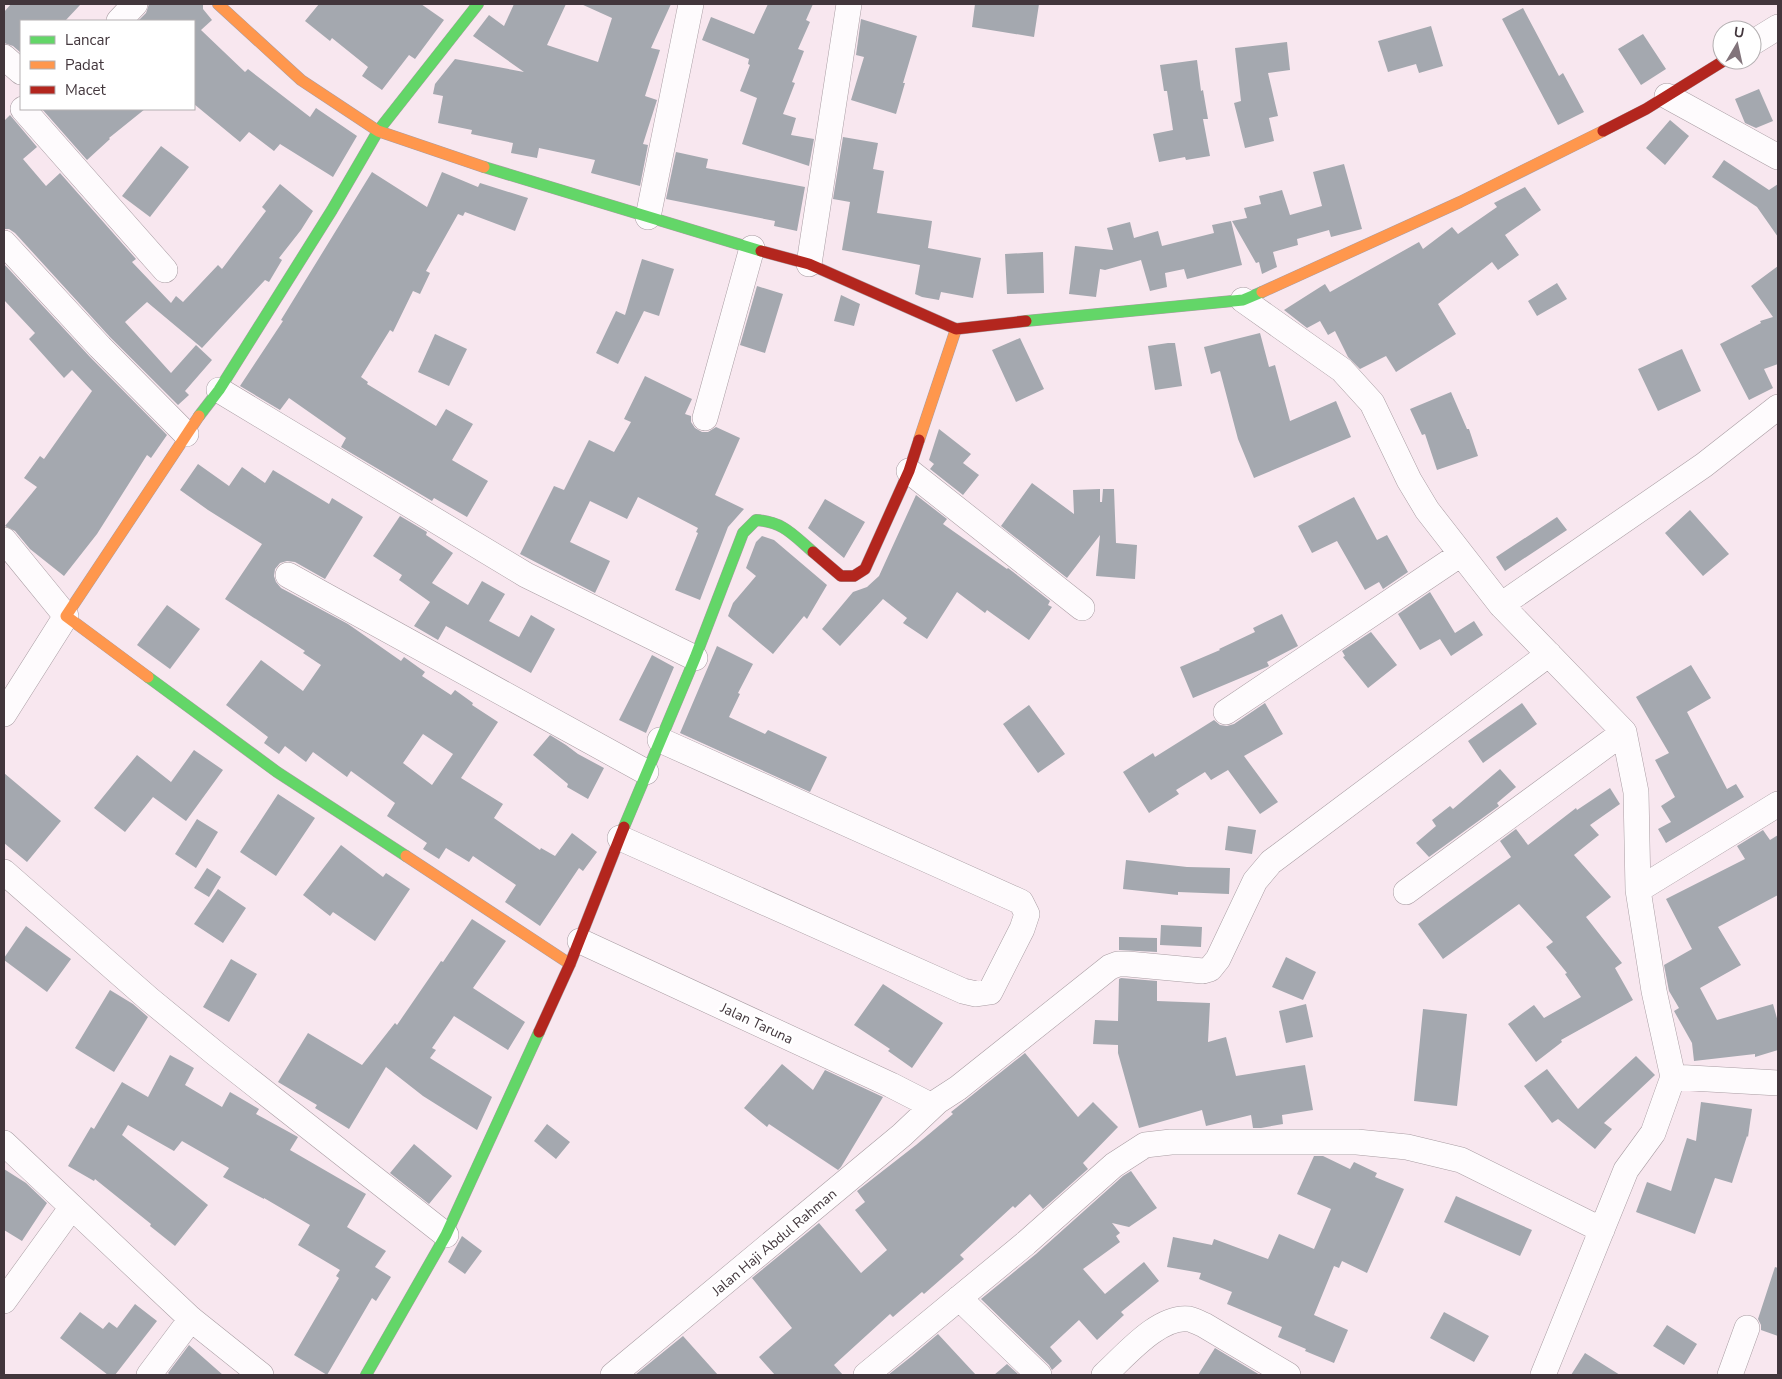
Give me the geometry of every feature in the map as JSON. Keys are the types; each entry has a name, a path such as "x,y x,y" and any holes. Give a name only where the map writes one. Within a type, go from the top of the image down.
{"street":[{"path":"120,20 135,4"},
{"path":"218,4 301,80 378,131 500,173 809,264 956,329 1074,315 1243,300 1460,202 1646,109 1712,68"},
{"path":"4,714 186,434 219,390 332,210 378,131 478,4"},
{"path":"648,217 691,4"},
{"path":"809,264 849,4"},
{"path":"1762,37 1778,27"},
{"path":"4,57 20,71"},
{"path":"1667,96 1778,157"},
{"path":"24,110 165,270"},
{"path":"4,243 100,348 186,434"},
{"path":"705,418 752,248"},
{"path":"1243,300 1342,370 1372,403 1409,480 1427,510 1501,605 1624,732 1636,792 1638,890 1654,991 1673,1078 1653,1133 1626,1170 1543,1375"},
{"path":"366,1375 446,1235 570,964 646,772 696,658 743,533 756,520 771,521 783,527 841,576 855,577 866,570 909,472 956,329"},
{"path":"219,390 526,576 696,658"},
{"path":"1501,605 1704,464 1778,407"},
{"path":"909,472 1082,608"},
{"path":"4,540 66,616 277,772 570,964"},
{"path":"1226,712 1461,554"},
{"path":"288,575 646,772"},
{"name":"Jalan Haji Abdul Rahman","path":"613,1375 902,1135 932,1106 1110,967 1118,964 1128,964 1203,972 1210,969 1218,959 1255,882 1271,862 1549,654"},
{"path":"1406,892 1624,732"},
{"path":"620,838 963,991 976,994 990,992 1022,929 1026,914 1020,902 660,740"},
{"path":"1638,890 1778,804"},
{"path":"4,872 208,1048 446,1235"},
{"name":"Jalan Taruna","path":"580,941 891,1085 932,1106"},
{"path":"1673,1078 1778,1083"},
{"path":"866,1375 1026,1243 1114,1165 1145,1145 1171,1142 1357,1142 1407,1147 1461,1160 1602,1230"},
{"path":"4,1143 191,1319 261,1375"},
{"path":"4,1301 72,1207"},
{"path":"959,1298 1039,1375"},
{"path":"148,1375 191,1319"},
{"path":"1104,1375 1156,1328 1176,1320 1190,1320 1204,1325 1288,1375"},
{"path":"1730,1375 1747,1328"}],"building":[{"path":"11,4 81,4 66,20 20,20 20,52 13,46 4,43 4,12"},
{"path":"149,4 203,4 203,9 212,20 201,30 245,72 248,69 310,117 316,108 357,136 333,177 280,144 274,151 249,132 240,142 195,105 195,20 139,20 146,13"},
{"path":"319,4 421,4 444,20 415,59 409,55 382,90 362,76 368,67 332,38 330,41 305,21"},
{"path":"514,4 566,4 547,45 598,62 612,18 581,4 671,4 651,48 660,50 645,96 657,100 643,144 648,145 640,186 591,173 595,160 539,148 537,158 511,153 513,143 471,134 472,130 438,123 443,96 433,94 435,84 455,59 524,72 473,36 489,15 504,26"},
{"path":"768,4 813,4 806,20 810,22 798,49 804,51 792,82 795,83 783,114 796,118 791,135 814,139 809,166 742,144 757,98 740,91 750,65 748,64 749,59 702,40 711,17 754,34"},
{"path":"975,4 1039,4 1034,37 972,27"},
{"path":"1523,8 1559,76 1563,73 1584,112 1558,125 1502,19"},
{"path":"861,19 917,36 896,114 851,100 864,57 856,55"},
{"path":"1431,26 1443,66 1419,73 1416,64 1388,72 1378,41"},
{"path":"1643,34 1666,69 1641,85 1618,49"},
{"path":"1287,42 1290,70 1268,73 1278,116 1269,118 1274,141 1245,148 1234,103 1241,101 1235,48"},
{"path":"1197,60 1201,91 1203,90 1208,119 1203,119 1210,156 1186,160 1185,157 1159,162 1153,134 1173,130 1167,91 1164,91 1160,65"},
{"path":"1759,89 1773,121 1756,128 1745,123 1735,99"},
{"path":"43,110 144,110 109,138 87,160"},
{"path":"10,115 37,147 23,159 46,186 60,173 136,259 132,262 171,303 176,296 183,302 218,265 222,269 266,211 262,207 280,184 313,211 279,258 282,260 269,282 265,280 202,348 147,302 125,322 171,373 196,345 212,360 185,391 189,395 178,405 110,337 15,233 9,229 4,229 4,121"},
{"path":"1670,120 1689,136 1665,165 1646,148"},
{"path":"843,137 878,143 873,169 884,171 877,213 932,221 928,248 981,258 973,298 941,292 939,300 922,297 915,294 920,265 842,250 850,202 833,199"},
{"path":"161,146 189,167 150,217 122,196"},
{"path":"676,152 708,159 706,168 805,187 797,231 774,226 775,221 666,199"},
{"path":"1724,160 1769,190 1778,184 1778,237 1757,207 1712,177"},
{"path":"1344,164 1362,229 1331,237 1329,230 1297,239 1298,245 1273,252 1277,267 1262,274 1259,262 1256,263 1232,221 1247,218 1244,208 1261,204 1259,196 1282,190 1290,215 1322,206 1313,172"},
{"path":"372,172 427,207 442,172 478,187 480,183 528,198 515,231 465,212 463,216 458,214 426,271 430,273 420,294 413,291 393,332 390,330 361,377 368,382 367,384 436,426 446,409 473,424 452,460 488,481 467,517 434,498 432,501 341,447 346,438 289,398 280,410 240,386 283,321 281,320"},
{"path":"1525,187 1541,210 1505,235 1519,255 1498,270 1492,262 1438,304 1456,334 1396,372 1386,356 1360,369 1348,357 1335,331 1328,335 1320,321 1307,328 1284,310 1325,284 1330,292 1419,242 1423,249 1452,227 1458,234 1497,207 1494,203"},
{"path":"1231,221 1242,265 1187,279 1184,269 1165,273 1167,287 1150,291 1141,260 1105,270 1100,269 1096,297 1069,294 1075,246 1113,250 1107,228 1130,222 1134,238 1158,231 1162,246 1214,233 1212,225"},
{"path":"1043,252 1044,293 1007,294 1005,254"},
{"path":"642,259 674,269 659,316 644,311 618,364 596,353 616,311 625,315"},
{"path":"4,264 90,357 167,435 151,458 147,455 97,534 64,576 30,549 15,531 5,526 37,487 24,478 40,456 44,459 92,391 72,370 64,378 29,339 35,333 4,300"},
{"path":"1778,266 1778,364 1764,369 1773,388 1749,400 1720,344 1761,323 1760,321 1773,317 1751,286"},
{"path":"1557,283 1567,299 1537,316 1528,301"},
{"path":"757,286 783,294 765,353 740,345"},
{"path":"841,295 860,304 854,326 834,321"},
{"path":"1260,333 1269,367 1275,365 1290,421 1336,401 1351,437 1254,478 1238,439 1220,371 1211,374 1204,347"},
{"path":"435,334 467,349 449,386 418,372"},
{"path":"1020,338 1044,389 1016,402 992,350"},
{"path":"1175,343 1182,386 1155,390 1148,346"},
{"path":"1682,349 1701,391 1658,411 1638,369"},
{"path":"645,376 692,399 685,414 691,416 691,422 695,428 702,432 708,432 716,427 740,438 715,495 744,509 728,527 700,600 675,590 698,533 696,532 698,528 638,497 627,519 590,501 570,542 610,561 595,593 520,554 554,486 564,490 589,440 614,452 631,422 624,419"},
{"path":"1451,392 1467,429 1469,429 1478,456 1437,470 1425,434 1422,435 1410,409"},
{"path":"939,429 971,454 963,463 979,475 963,495 930,469 934,464 929,460"},
{"path":"198,464 229,486 242,467 265,483 273,470 329,504 332,498 363,517 325,579 295,562 287,561 280,563 275,569 274,576 276,582 281,588 348,624 401,661 404,657 425,672 422,676 451,695 455,690 473,703 472,705 498,722 461,778 503,804 494,818 540,850 541,848 555,856 572,833 597,852 583,871 579,868 540,926 505,902 516,885 473,856 469,862 446,848 439,859 423,849 427,843 387,816 395,803 351,771 347,777 313,752 306,762 285,746 279,754 264,743 268,737 226,705 261,660 303,691 321,665 303,653 305,651 225,599 262,544 180,490","holes":["423,734 453,754 432,785 403,763"]},
{"path":"1032,483 1074,514 1073,490 1100,489 1100,502 1102,502 1103,489 1114,489 1116,543 1137,545 1135,579 1096,576 1100,535 1067,578 1001,526"},
{"path":"916,495 947,519 943,524 1008,568 1050,601 1048,605 1052,607 1029,640 987,610 985,613 957,592 927,639 903,623 907,618 883,599 840,646 822,629 853,592 867,587 879,576"},
{"path":"1354,497 1377,540 1387,535 1408,572 1383,589 1379,582 1365,590 1337,541 1312,553 1298,526"},
{"path":"825,499 865,522 844,558 808,528"},
{"path":"1690,510 1729,554 1703,576 1665,533"},
{"path":"400,516 427,532 426,535 453,553 432,583 468,605 482,581 505,594 489,621 519,637 531,615 555,629 531,673 446,626 438,640 414,626 430,602 399,580 402,575 373,556"},
{"path":"1557,517 1567,530 1505,571 1496,557"},
{"path":"762,536 774,540 827,585 807,619 804,616 773,654 728,616 733,603 756,576 746,568 756,542"},
{"path":"1430,592 1455,633 1474,621 1483,635 1451,656 1440,639 1420,650 1398,614"},
{"path":"167,605 200,629 170,669 137,645"},
{"path":"1282,614 1298,646 1267,662 1269,666 1267,667 1193,698 1180,667 1220,650 1255,632 1253,628"},
{"path":"1371,632 1397,665 1368,688 1343,657 1345,656 1342,651"},
{"path":"717,646 753,664 738,693 740,694 729,717 765,734 768,730 827,757 810,792 680,733"},
{"path":"652,655 674,667 646,733 619,720"},
{"path":"1691,665 1711,698 1687,712 1727,789 1736,784 1744,797 1666,843 1658,829 1671,822 1661,806 1675,797 1655,760 1669,753 1636,697"},
{"path":"1265,703 1283,734 1244,756 1278,802 1260,814 1228,770 1211,780 1205,772 1176,790 1179,794 1149,813 1123,772 1153,753 1155,757 1214,720 1220,725 1234,724"},
{"path":"1522,703 1537,724 1483,763 1468,741"},
{"path":"1029,705 1065,754 1038,773 1003,724"},
{"path":"550,735 578,754 604,768 588,799 567,787 568,784 533,755"},
{"path":"194,750 223,770 186,821 153,797 125,832 94,808 137,755 171,782"},
{"path":"1500,769 1516,787 1497,803 1499,806 1429,857 1416,843 1436,826 1432,820 1450,806 1453,809"},
{"path":"4,773 61,821 27,862 4,843"},
{"path":"1610,788 1620,804 1590,825 1599,835 1574,855 1611,897 1586,917 1622,963 1615,968 1633,1000 1561,1040 1562,1042 1536,1062 1508,1024 1534,1005 1544,1018 1581,997 1565,974 1567,973 1546,947 1553,942 1519,904 1443,959 1418,924 1511,857 1500,841 1516,829 1528,845 1576,808 1577,810"},
{"path":"278,794 315,818 276,876 240,852"},
{"path":"197,819 218,832 196,868 175,854"},
{"path":"1228,826 1256,830 1252,854 1225,850"},
{"path":"1763,830 1770,840 1778,835 1778,895 1718,927 1741,965 1700,988 1717,1020 1773,1004 1778,1022 1778,1050 1755,1057 1755,1054 1694,1061 1692,1043 1674,1011 1679,1008 1669,991 1664,965 1692,949 1666,899 1745,859 1737,846"},
{"path":"341,845 383,877 386,873 410,889 375,941 333,912 330,916 303,895"},
{"path":"1126,860 1187,867 1230,868 1229,894 1178,892 1178,895 1123,889"},
{"path":"207,868 221,877 209,897 194,888"},
{"path":"218,889 246,908 223,943 194,924"},
{"path":"472,919 506,941 473,988 525,1022 508,1050 454,1016 432,1048 436,1050 430,1058 492,1097 477,1130 423,1096 386,1067 349,1129 315,1108 317,1105 278,1082 308,1033 362,1065 395,1023 397,1025"},
{"path":"1161,925 1202,927 1201,947 1160,945"},
{"path":"26,926 71,959 47,992 4,960"},
{"path":"1119,937 1157,938 1157,952 1119,950"},
{"path":"1286,957 1316,972 1303,1000 1272,987"},
{"path":"231,959 257,974 229,1022 203,1007"},
{"path":"1119,979 1157,981 1157,1001 1210,1003 1208,1042 1226,1037 1236,1076 1305,1065 1313,1110 1282,1115 1283,1124 1261,1128 1253,1128 1251,1115 1206,1126 1202,1110 1139,1128 1118,1053 1118,1045 1093,1044 1095,1020 1118,1021"},
{"path":"883,984 943,1023 912,1068 888,1051 890,1049 854,1025"},
{"path":"110,990 133,1004 148,1017 114,1072 75,1048"},
{"path":"1306,1004 1313,1037 1286,1043 1279,1011"},
{"path":"1423,1009 1467,1014 1457,1106 1414,1101"},
{"path":"1025,1053 1078,1117 1093,1102 1118,1127 1083,1163 1088,1169 1043,1209 1030,1194 1015,1208 1013,1206 960,1255 964,1259 924,1294 922,1292 893,1317 890,1314 834,1365 843,1375 775,1375 759,1357 792,1328 752,1278 819,1223 861,1273 887,1250 855,1210 865,1202 857,1191 916,1145 953,1114 951,1112"},
{"path":"170,1055 194,1068 185,1085 222,1107 230,1092 259,1109 256,1114 298,1137 290,1150 366,1194 347,1227 386,1251 375,1267 391,1277 376,1301 372,1298 327,1375 294,1355 339,1278 336,1276 340,1270 298,1245 310,1225 223,1177 229,1168 182,1141 174,1151 128,1125 122,1135 208,1205 175,1246 95,1179 94,1181 68,1166 91,1127 94,1129 122,1082 148,1097"},
{"path":"1636,1056 1655,1075 1604,1123 1612,1129 1595,1149 1558,1119 1552,1123 1524,1086 1547,1069 1578,1109"},
{"path":"782,1064 813,1090 825,1070 883,1097 838,1170 769,1124 767,1127 744,1108"},
{"path":"1701,1102 1752,1109 1748,1137 1732,1183 1715,1178 1695,1234 1636,1212 1647,1182 1671,1191 1687,1138 1696,1141"},
{"path":"547,1124 570,1142 556,1159 534,1141"},
{"path":"414,1144 452,1176 429,1204 390,1173"},
{"path":"1314,1156 1323,1156 1350,1169 1354,1162 1377,1173 1375,1177 1404,1189 1367,1273 1342,1261 1339,1268 1334,1266 1314,1315 1348,1330 1334,1363 1278,1337 1282,1327 1227,1304 1232,1292 1199,1279 1201,1273 1167,1267 1173,1237 1212,1245 1214,1239 1268,1259 1279,1234 1314,1249 1331,1209 1297,1194"},
{"path":"4,1169 26,1183 47,1203 22,1241 4,1230"},
{"path":"1131,1171 1157,1208 1129,1227 1112,1223 1120,1233 1116,1236 1120,1242 1083,1269 1105,1294 1144,1262 1159,1281 1121,1312 1124,1315 1097,1340 1079,1320 1050,1347 1062,1361 1052,1370 981,1299"},
{"path":"1456,1196 1532,1230 1520,1256 1444,1222"},
{"path":"462,1236 482,1251 465,1274 448,1262"},
{"path":"1775,1267 1778,1268 1778,1336 1761,1330 1758,1319"},
{"path":"135,1304 157,1321 115,1375 108,1375 60,1338 80,1312 103,1329 109,1322 117,1328"},
{"path":"1444,1312 1489,1336 1474,1362 1430,1338"},
{"path":"1667,1325 1697,1344 1684,1365 1653,1346"},
{"path":"938,1334 976,1375 888,1375 912,1356"},
{"path":"683,1336 718,1375 635,1375"},
{"path":"189,1345 223,1375 170,1375 168,1373"},
{"path":"1215,1348 1260,1375 1198,1375"},
{"path":"1585,1353 1620,1375 1571,1375"},
{"path":"1007,1364 1019,1375 994,1375"}],"traffic: fast":[{"path":"199,416 219,390 332,210 378,131 478,4"},
{"path":"484,167 761,251"},
{"path":"1026,321 1243,300 1262,292"},
{"path":"624,827 695,658 743,533 756,520 774,523 788,530 813,552"},
{"path":"148,677 277,772 406,856"},
{"path":"366,1375 446,1235 539,1032"}],"traffic: slow":[{"path":"218,4 301,80 378,131 484,167"},
{"path":"1262,292 1460,202 1603,131"},
{"path":"919,440 956,329"},
{"path":"148,677 66,616 199,416"},
{"path":"406,856 570,964"}],"traffic: jam":[{"path":"1603,131 1646,109 1712,68"},
{"path":"761,251 809,264 956,329 1026,321"},
{"path":"813,552 841,576 854,576 865,569 909,471 919,440"},
{"path":"539,1032 570,964 624,827"}]}
